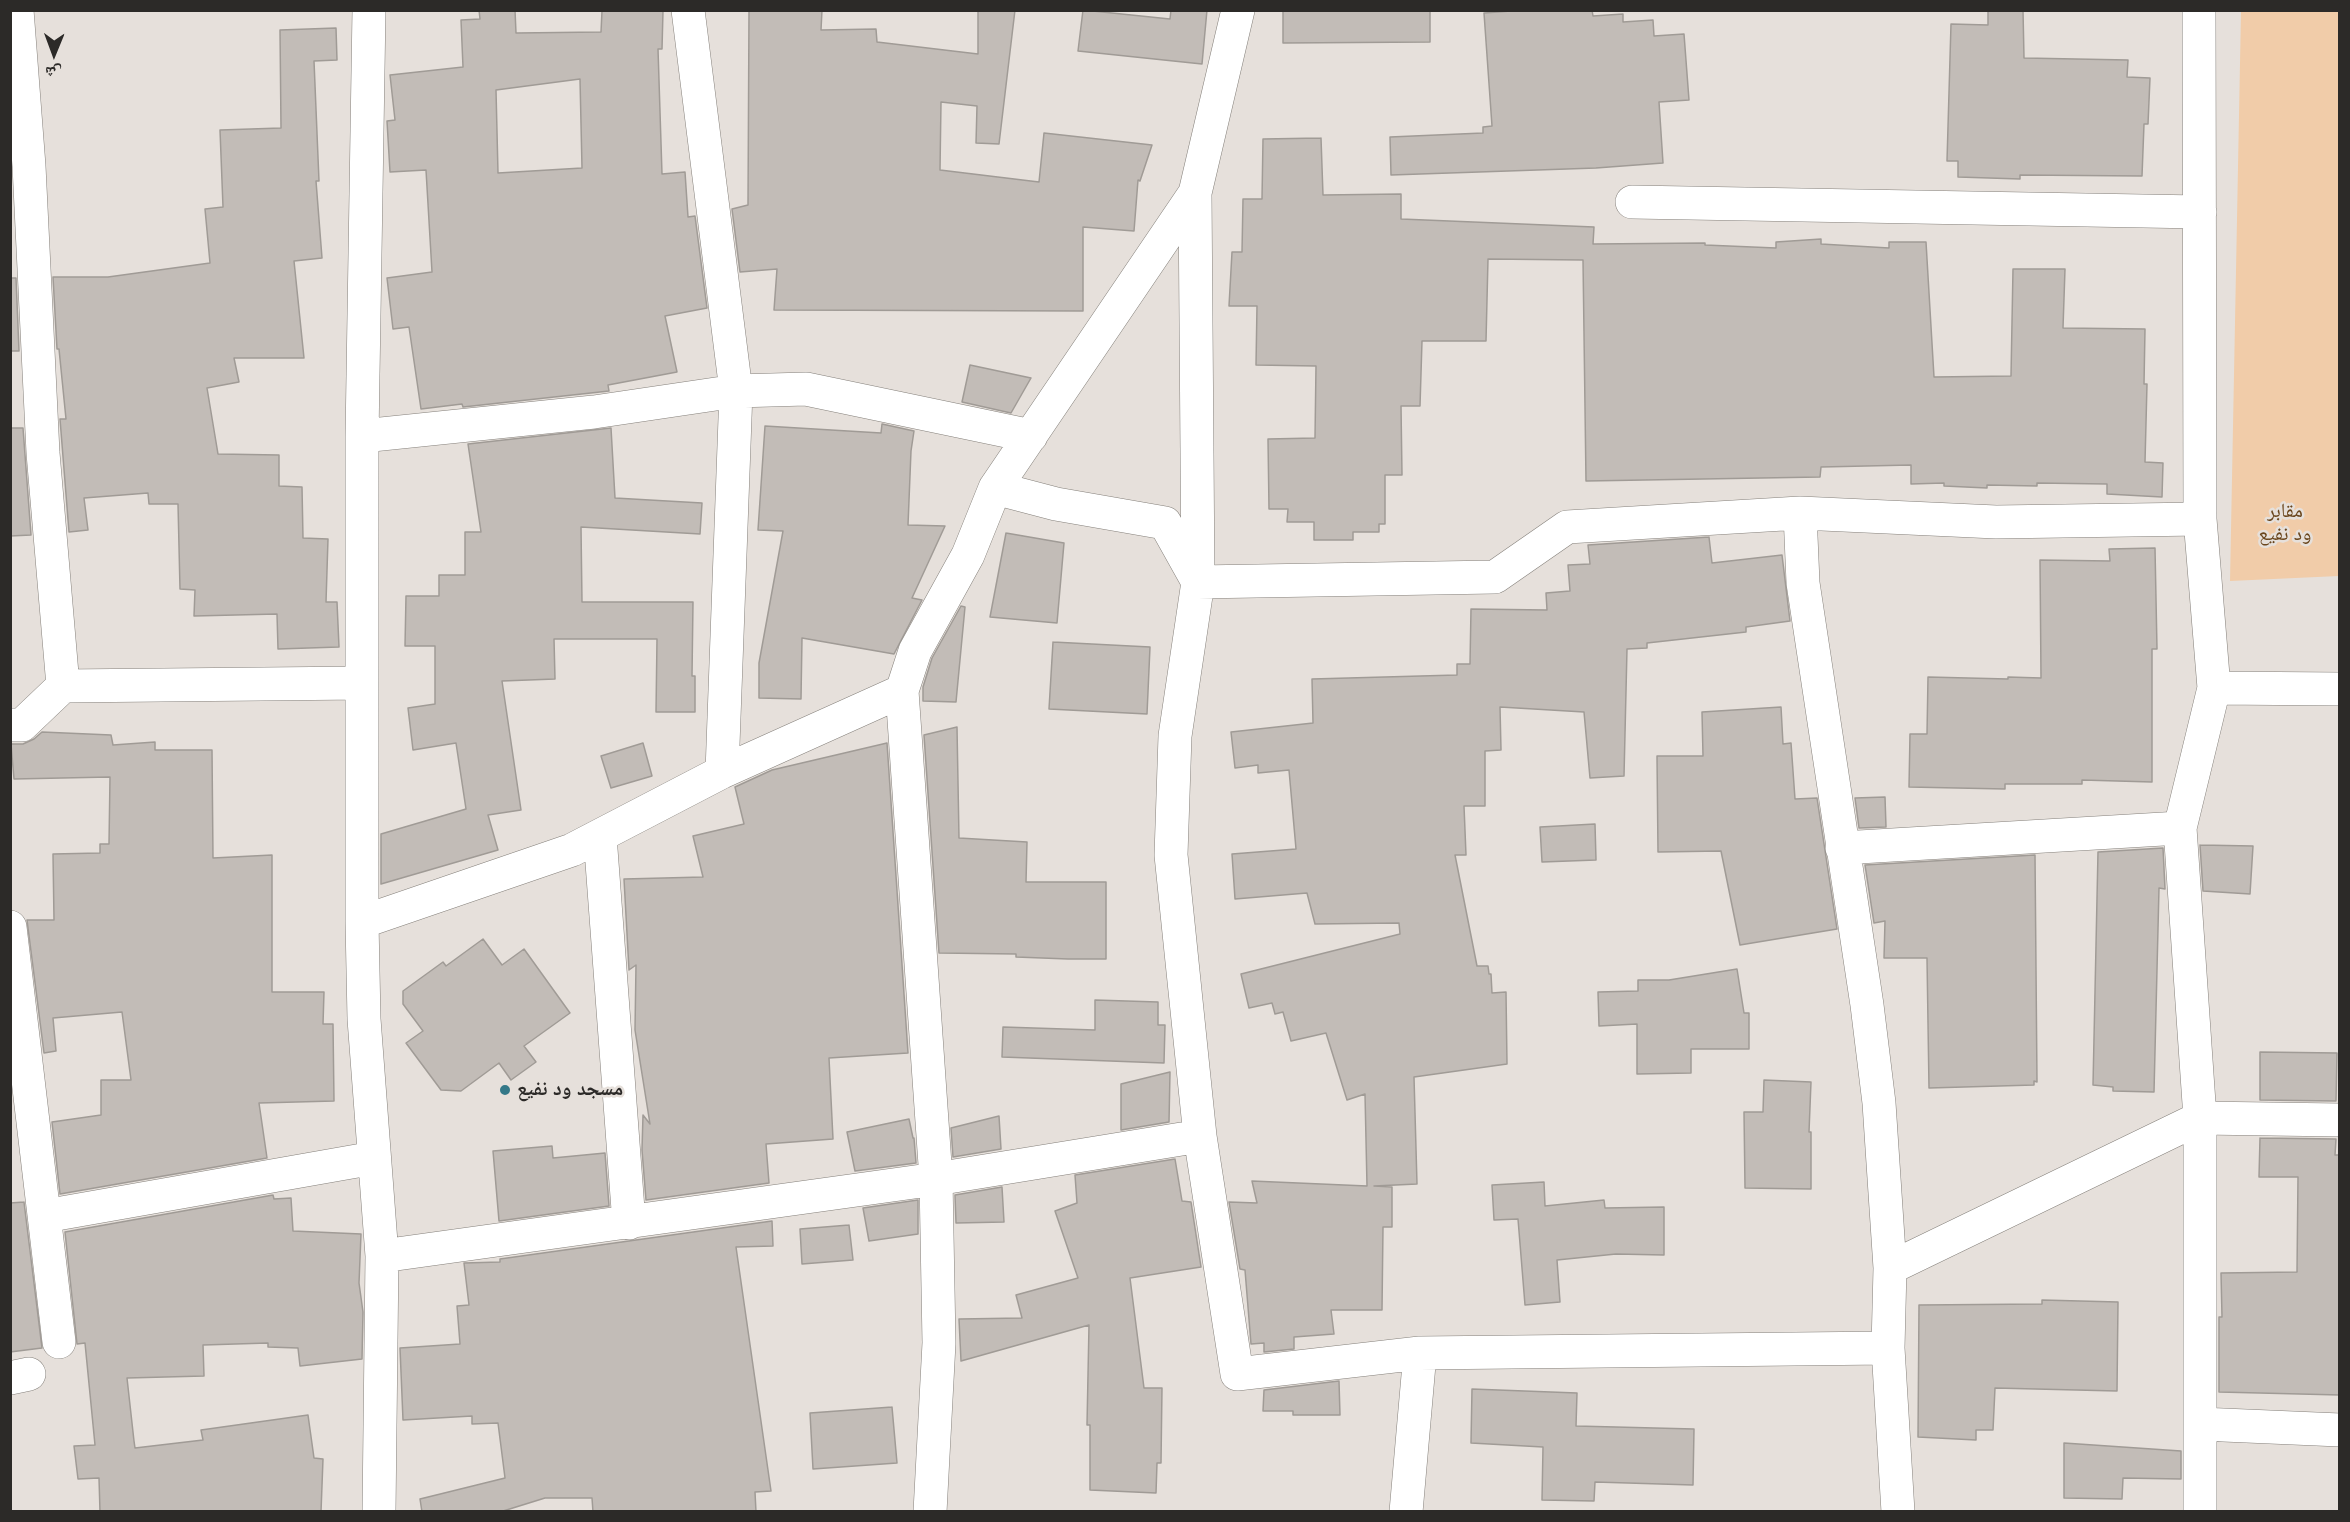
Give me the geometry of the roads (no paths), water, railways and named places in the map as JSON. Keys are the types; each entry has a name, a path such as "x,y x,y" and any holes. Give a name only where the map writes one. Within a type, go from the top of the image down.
{"street":[{"path":"17,10 20,166 63,686"},
{"path":"369,10 362,436 362,922 364,1019 382,1256 379,1512"},
{"path":"688,10 736,391 722,772"},
{"path":"1238,10 1195,193 1198,582 1175,736 1171,855 1200,1136 1237,1374 1420,1353 1888,1348"},
{"path":"2199,10 2200,519 2214,688 2180,828 2200,1118 2200,1512"},
{"path":"930,1512 939,1343 936,1179 902,691 915,651 968,555 995,488 1195,193"},
{"path":"1632,202 2200,212"},
{"path":"362,436 594,412 736,391 806,389 1031,435"},
{"path":"995,488 1056,504 1165,523 1198,582"},
{"path":"1198,582 1496,577 1567,527 1800,513 1996,522 2200,519"},
{"path":"1800,513 1803,583 1867,1005 1879,1103 1890,1268 1888,1348 1898,1512"},
{"path":"10,725 22,725 63,686 362,683"},
{"path":"2214,688 2340,689"},
{"path":"362,922 573,850 722,772 902,691"},
{"path":"1842,848 2180,828"},
{"path":"600,836 629,1223"},
{"path":"10,927 59,1342"},
{"path":"1890,1268 2200,1118 2340,1120"},
{"path":"382,1256 936,1179 1200,1136"},
{"path":"45,1216 374,1158"},
{"path":"1406,1512 1420,1353"},
{"path":"2200,1424 2340,1430"}],"place":[{"name":"مسجد ود نفيع","path":"505,1090"}],"park label":[{"name":"مقابر ود نفيع","path":"2285,524"}]}
